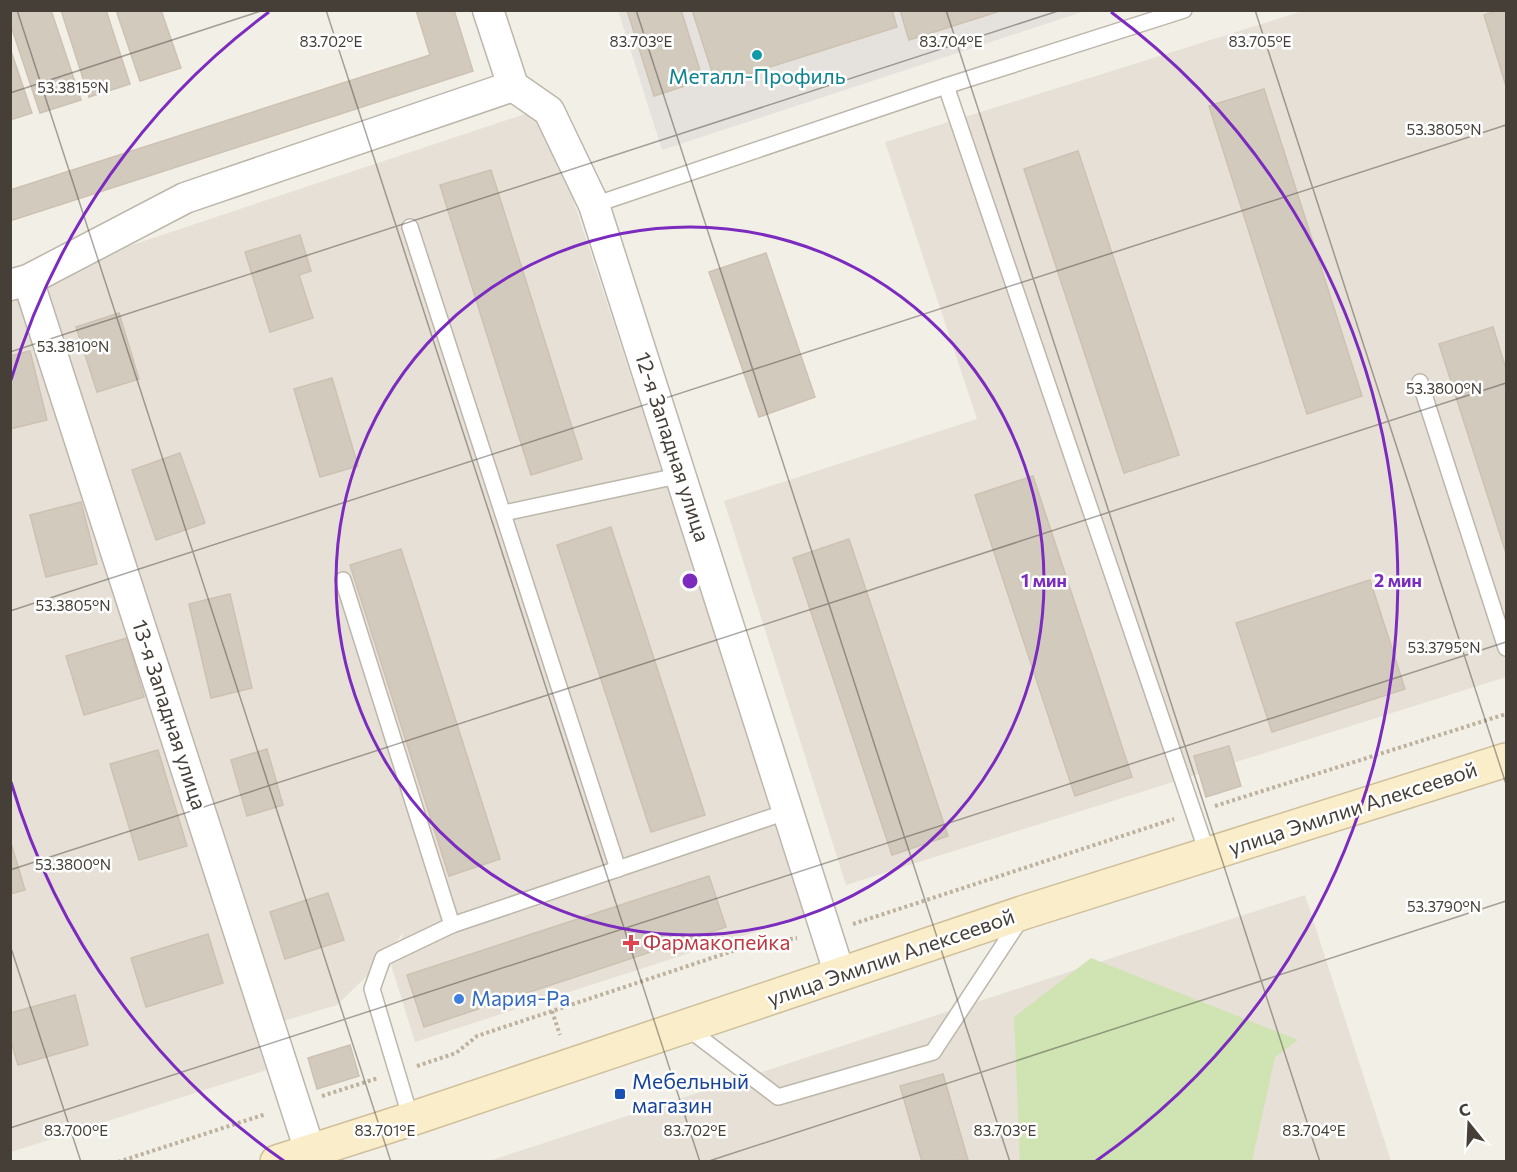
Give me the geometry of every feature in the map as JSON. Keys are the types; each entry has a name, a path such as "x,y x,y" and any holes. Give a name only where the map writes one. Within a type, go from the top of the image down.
{"street":[{"path":"19,283 185,198 513,86 488,10"},
{"name":"12-я Западная улица","path":"513,86 549,111 594,205 840,975"},
{"name":"13-я Западная улица","path":"19,283 310,1151"},
{"name":"улица Эмилии Алексеевой","path":"277,1161 411,1119 1025,912 1506,760"}],"lane":[{"path":"594,205 946,86 1184,10"},
{"path":"946,86 1208,855"},
{"path":"410,227 618,869"},
{"path":"1420,382 1506,648"},
{"path":"504,513 682,475"},
{"path":"343,580 452,926"},
{"path":"411,1119 372,989 383,958 452,926 789,812"},
{"path":"686,1027 778,1096 933,1052 1025,912"}],"path":[{"path":"118,1161 456,1053 477,1036 748,946 827,933 1193,813 1506,714"},
{"path":"552,1011 560,1036"}],"shaded area":[{"path":"618,10 1085,11 662,150"},
{"path":"1303,11 1506,11 1506,677 846,885 724,501 977,419 885,142"},
{"path":"531,112 554,141 807,915 415,1042 391,965 404,932 372,971 337,1005 260,1028 273,1068 11,1152 10,295 66,267"},
{"path":"1305,895 1391,1161 486,1162"}],"green space":[{"path":"1091,958 1298,1040 1275,1057 1252,1161 1020,1161 1014,1017"}],"building":[{"path":"10,10 51,10 81,100 40,113 10,23"},
{"path":"61,10 106,10 130,84 89,97"},
{"path":"116,10 161,10 181,68 140,81"},
{"path":"416,10 454,10 473,71 10,221 10,190 430,55"},
{"path":"627,10 681,10 703,80 654,96"},
{"name":"Металл-Профиль","path":"692,10 892,10 897,27 716,84"},
{"path":"900,10 1003,10 909,40"},
{"path":"1506,10 1506,86 1484,15"},
{"path":"10,48 32,113 10,120"},
{"path":"1264,89 1362,396 1307,414 1209,106"},
{"path":"1078,151 1179,455 1124,473 1024,169"},
{"path":"491,170 582,459 531,475 440,185"},
{"path":"300,235 311,271 299,275 313,318 270,332 245,252"},
{"path":"766,253 815,397 759,417 709,272"},
{"path":"119,313 139,379 97,392 76,327"},
{"path":"1493,327 1506,369 1506,553 1439,344"},
{"path":"30,351 47,420 10,429 10,356"},
{"path":"332,378 358,466 320,477 294,389"},
{"path":"180,453 205,523 156,540 132,470"},
{"path":"1033,476 1132,777 1075,796 975,495"},
{"path":"81,502 97,564 46,577 30,515"},
{"path":"611,527 705,815 651,832 557,545"},
{"path":"849,539 948,836 892,855 793,558"},
{"path":"401,549 500,859 449,876 350,565"},
{"path":"1370,580 1405,689 1272,732 1236,623"},
{"path":"230,594 252,688 211,698 189,604"},
{"path":"127,638 144,697 84,715 66,656"},
{"path":"1229,746 1241,786 1206,797 1194,756"},
{"path":"267,749 283,805 247,816 231,760"},
{"path":"158,750 187,846 139,860 110,764"},
{"path":"10,840 25,890 10,894"},
{"path":"709,876 726,927 424,1027 407,975"},
{"path":"328,893 344,940 285,959 270,912"},
{"path":"208,934 223,983 146,1007 131,958"},
{"path":"75,995 88,1045 18,1065 10,1038 10,1013"},
{"path":"350,1045 359,1076 317,1089 308,1058"},
{"path":"943,1074 968,1160 922,1162 900,1086"}],"place":[{"name":"Металл-Профиль","path":"757,55"},
{"name":"Фармакопейка","path":"631,943"},
{"name":"Мария-Ра","path":"459,999"},
{"name":"Мебельный магазин","path":"620,1094"}]}
